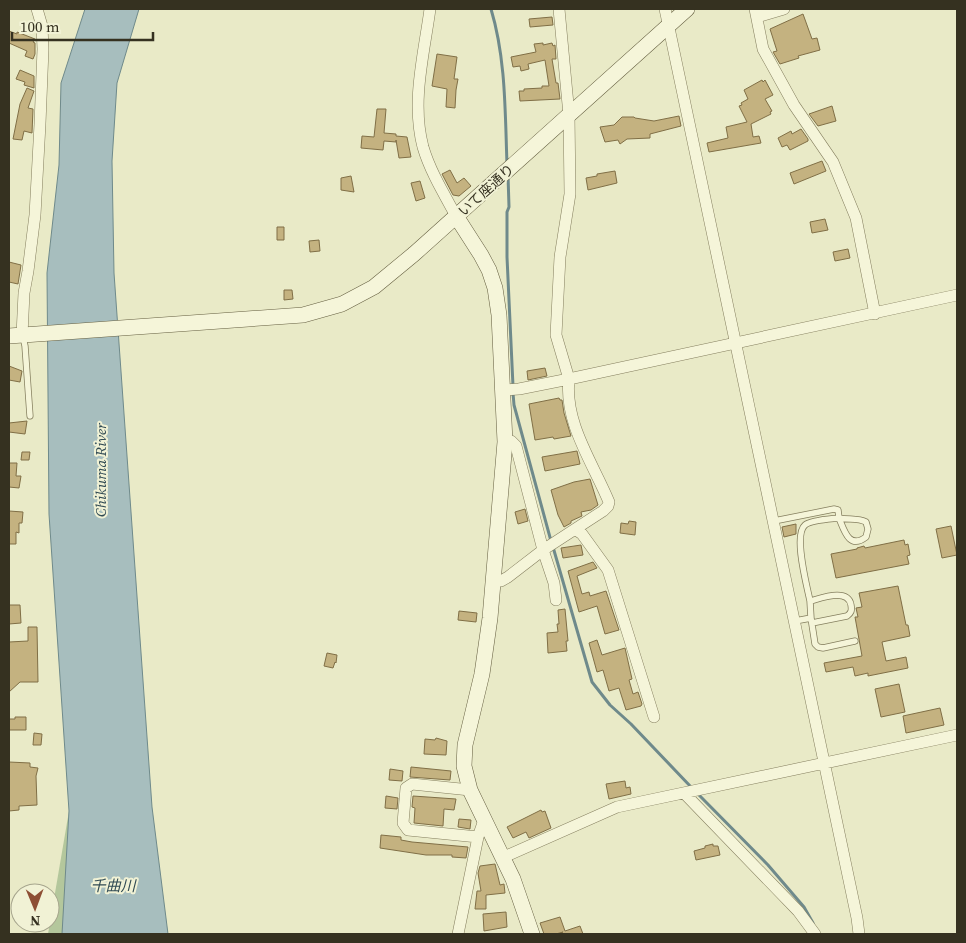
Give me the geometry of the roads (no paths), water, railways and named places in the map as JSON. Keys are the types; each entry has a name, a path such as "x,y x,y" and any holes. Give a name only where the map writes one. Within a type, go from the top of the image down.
{"street":[{"path":"21,335 24,293 35,215 40,124 43,49 42,26 37,9"},
{"path":"430,9 418,98 420,130 428,161 456,216 489,270 495,288 511,390 494,580 483,665 464,755 465,776 484,820 504,857 532,934"},
{"path":"494,580 501,581 508,577 549,546 603,511 609,502 575,428 571,413 569,379 556,335 560,257 570,194 569,115 559,9"},
{"path":"665,9 825,762 859,934"},
{"name":"いて座通り","path":"21,335 303,315 342,304 374,287 414,254 687,9"},
{"path":"784,9 756,13 763,49 794,105 832,162 856,218 875,314"},
{"path":"511,390 957,295"},
{"path":"505,442 511,441 516,446 549,546 556,600"},
{"path":"576,530 582,534 608,570 654,717"},
{"path":"504,857 617,807 957,735"},
{"path":"470,790 412,784 406,788 403,823 408,830 478,837"},
{"path":"691,792 798,911 815,934"},
{"path":"458,934 478,837 484,820"}],"lane":[{"path":"21,335 25,346 30,416"},
{"path":"774,521 829,509 838,510 840,518 846,535 850,540 857,541 866,537 868,529 866,522 840,518 811,522 806,524 801,530 800,546 810,601 815,644 823,648 855,641"},
{"path":"795,621 811,621 847,616 852,609 849,599 841,595 810,601"}],"water":[{"name":"千曲川","path":"85,9 139,9 117,83 112,161 114,273 152,807 168,934 62,934 69,811 49,514 47,273 59,165 61,83"}],"waterway":[{"path":"491,9 500,47 502,66 507,164"},
{"path":"508,175 507,257 513,386"},
{"path":"513,393 514,405 551,541"},
{"path":"553,547 592,682 610,705 631,724 692,788"},
{"path":"698,794 768,865 804,907 813,923"}],"water label":[{"name":"Chikuma River","path":"100,470"}]}
